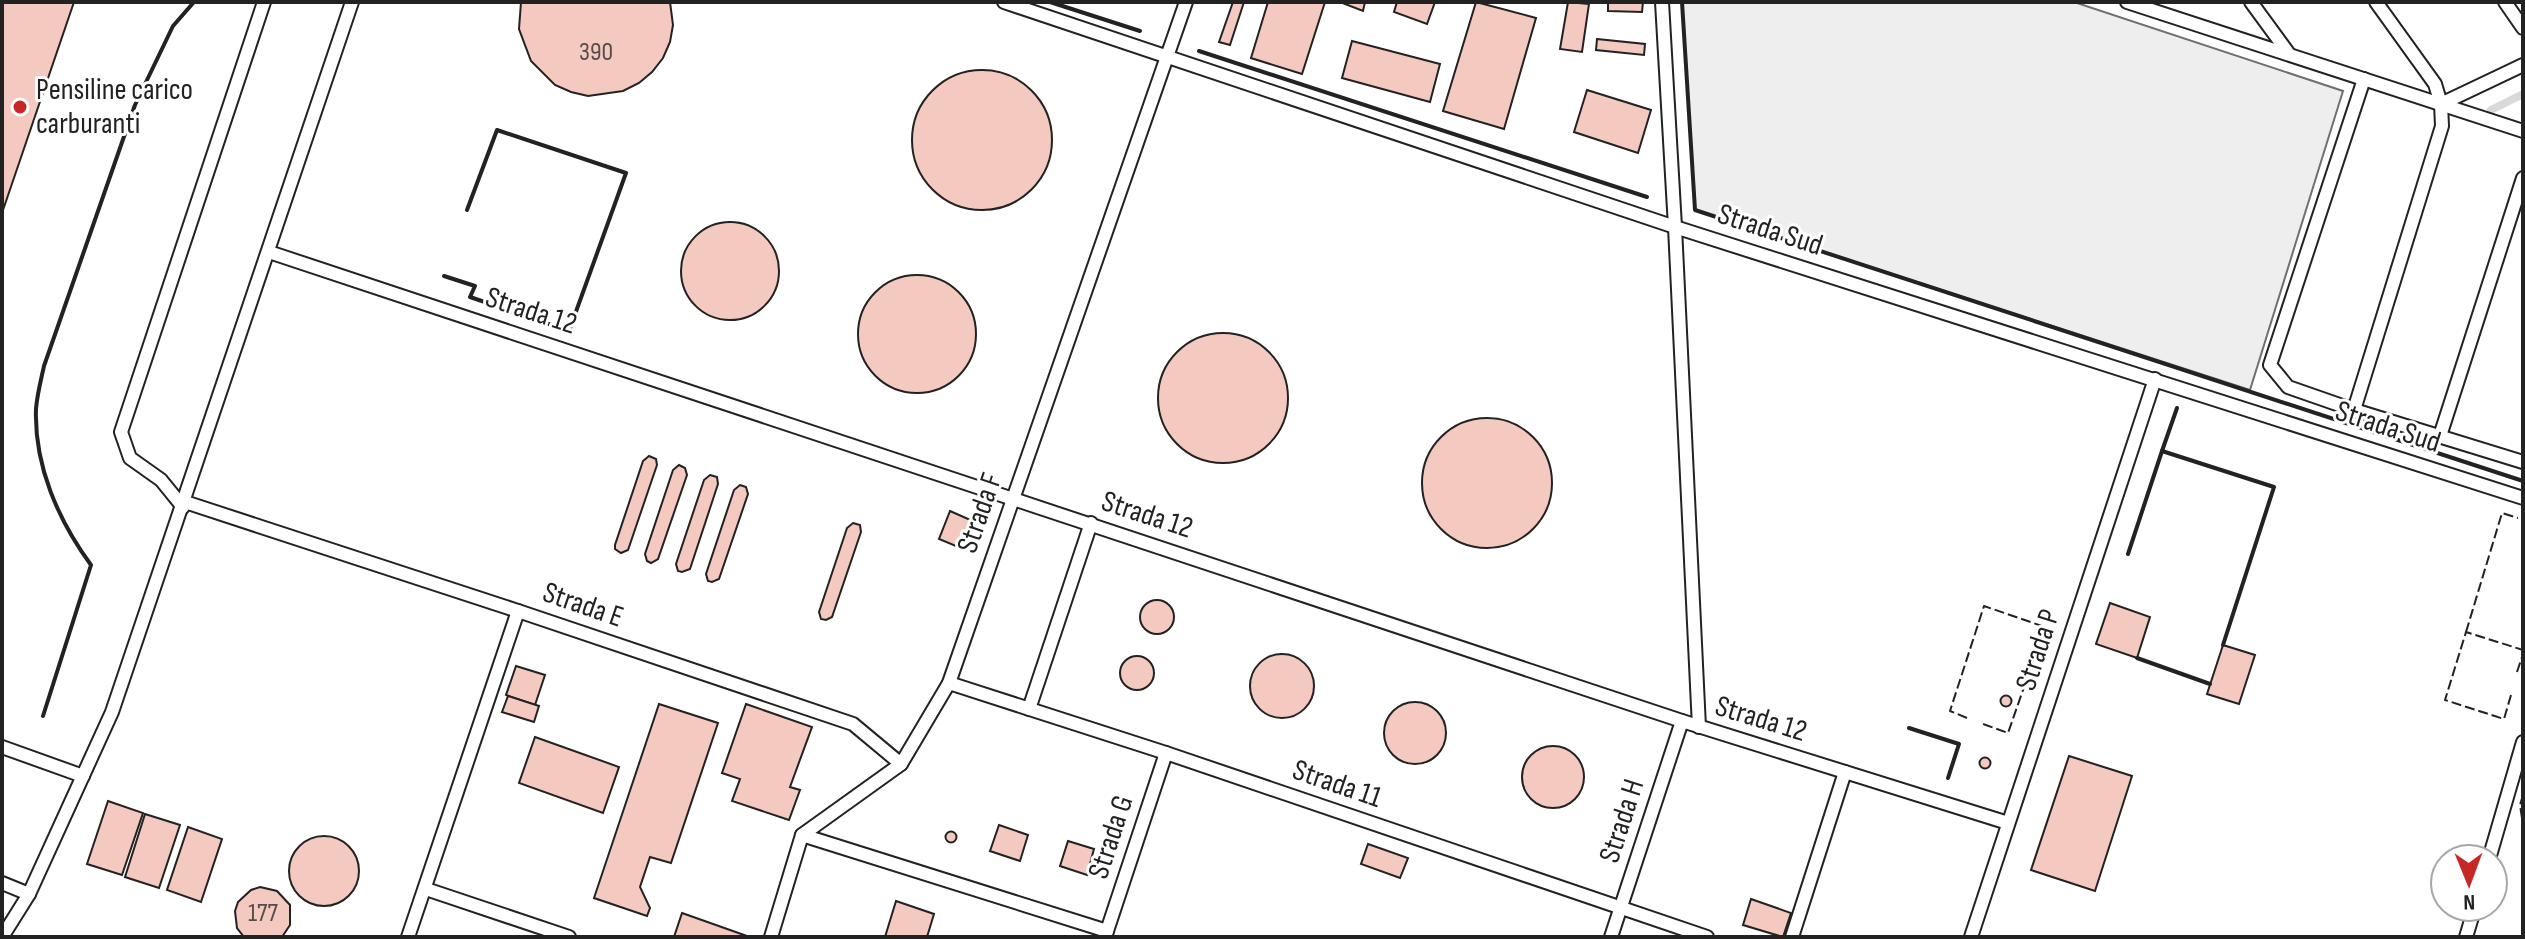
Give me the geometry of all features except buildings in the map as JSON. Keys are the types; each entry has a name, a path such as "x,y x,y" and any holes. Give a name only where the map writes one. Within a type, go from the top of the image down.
{"lane":[{"path":"264,2 121,432 130,458 161,480 184,504 518,611"},
{"path":"2,937 29,894 112,712 352,2"},
{"name":"Strada Sud","path":"1004,2 1675,227 2523,498"},
{"name":"Strada F","path":"802,835 901,764 949,683 1186,2"},
{"path":"1662,2 1699,727"},
{"path":"2127,2 2522,130"},
{"path":"2251,2 2289,54"},
{"path":"2354,410 2442,126 2441,104 2435,84 2376,2"},
{"path":"2505,2 2523,28"},
{"path":"2441,104 2523,65"},
{"path":"2364,79 2270,365 2288,387 2354,410 2522,459"},
{"path":"2440,436 2523,178"},
{"name":"Strada 12","path":"269,252 1699,727 2008,823"},
{"name":"Strada P","path":"1971,937 2155,379"},
{"path":"1029,709 1091,523"},
{"name":"Strada E","path":"408,937 518,611 853,724 901,764"},
{"name":"Strada 11","path":"949,683 1166,753 1707,937"},
{"name":"Strada H","path":"1611,937 1682,721"},
{"path":"2494,843 2523,742"},
{"path":"2,747 83,776"},
{"name":"Strada G","path":"1106,934 1166,753"},
{"path":"1792,937 1845,772"},
{"path":"771,937 802,835 1106,934"},
{"path":"2,883 29,894"},
{"path":"426,889 569,937"}],"shaded area":[{"path":"1682,2 2074,2 2343,91 2250,390 1695,210"}],"waterway":[{"path":"2491,110 2523,94"}],"fence":[{"path":"2466,632 2502,513 2518,518"},
{"path":"1967,718 1950,711 1984,606 2045,627 2008,733 1983,724"},
{"path":"2511,695 2504,719 2445,700 2466,632 2523,650"},
{"path":"2517,672 2523,654"},
{"path":"2522,818 2520,805 2523,795"}],"wall":[{"path":"43,716 91,565 68,530 44,471 36,430 39,388 135,105 173,26 194,2"},
{"path":"1050,2 1140,31"},
{"path":"1682,2 1695,210 2523,481"},
{"path":"1199,51 1647,197"},
{"path":"444,276 475,286 470,297 569,331 626,173 497,130 467,210"},
{"path":"2162,451 2177,408"},
{"path":"2128,554 2162,451 2274,487 2223,645"},
{"path":"2137,658 2210,684"},
{"path":"1909,728 1959,744 1948,778"}],"place":[{"name":"Pensiline carico carburanti","path":"20,107"}]}
